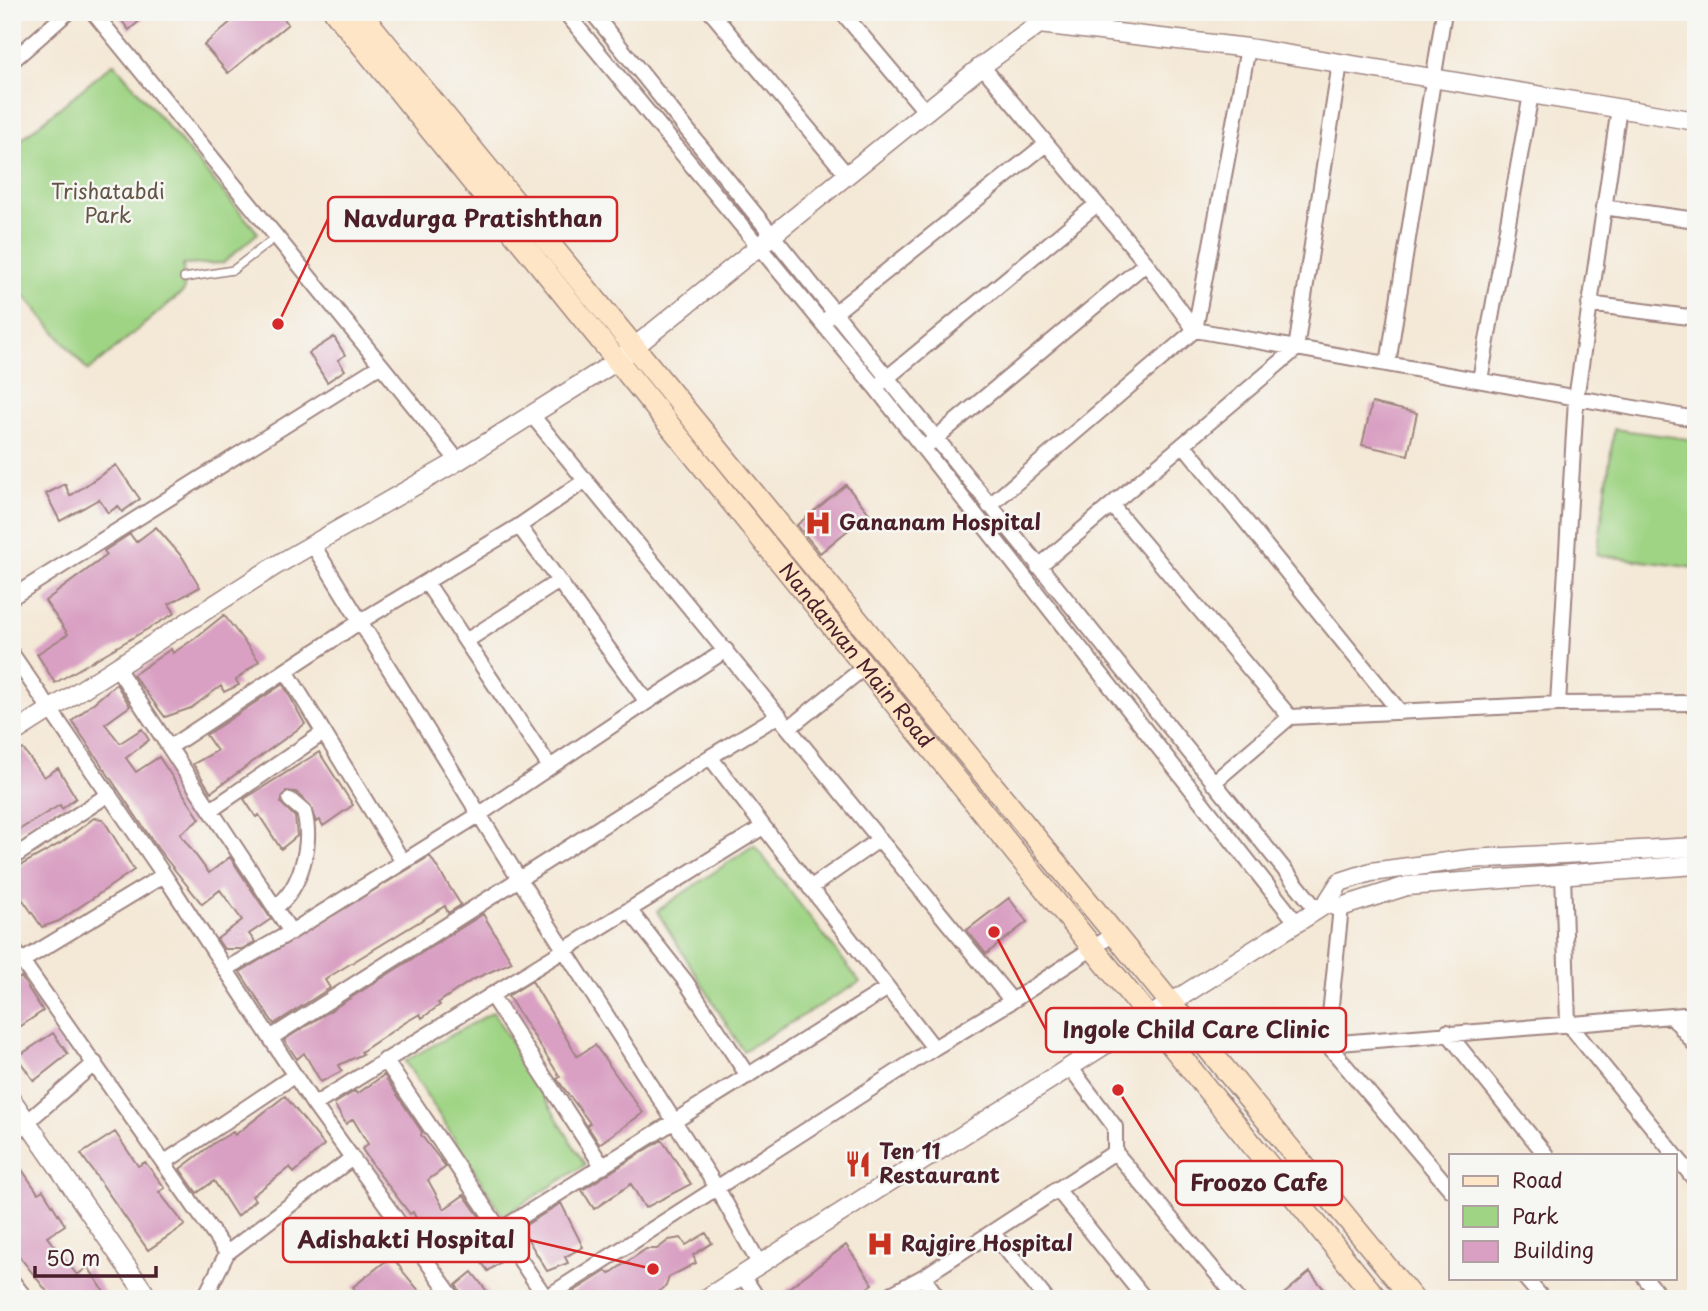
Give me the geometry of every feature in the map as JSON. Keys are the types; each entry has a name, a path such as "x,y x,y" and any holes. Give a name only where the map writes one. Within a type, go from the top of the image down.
{"main road":[{"name":"Nandanvan Main Road","path":"335,12 1095,947 1377,1299"},
{"path":"360,12 1413,1299"}],"street":[{"path":"12,61 68,12"},
{"path":"93,12 458,461"},
{"path":"565,12 875,387 1296,922"},
{"path":"592,12 1213,783 1328,907"},
{"path":"711,12 847,175"},
{"path":"842,12 926,112"},
{"path":"1388,364 1444,12"},
{"path":"12,734 313,545 458,461 617,360 775,236 1040,18 1248,48 1696,121"},
{"path":"989,506 1195,330 1248,48"},
{"path":"1038,567 1113,507 1296,349 1340,63"},
{"path":"982,66 1146,263 1195,330 1696,419"},
{"path":"1480,380 1531,94"},
{"path":"1558,704 1576,399 1619,108"},
{"path":"821,323 1046,144"},
{"path":"875,387 1097,204"},
{"path":"1603,207 1696,220"},
{"path":"924,449 1146,263"},
{"path":"1589,304 1696,318"},
{"path":"12,597 382,365"},
{"path":"531,414 1012,1001"},
{"path":"1184,445 1400,712"},
{"path":"170,747 361,621 519,526 586,480"},
{"path":"1113,507 1290,717"},
{"path":"519,526 647,702"},
{"path":"313,545 519,879 717,1188 760,1265"},
{"path":"466,641 559,581"},
{"path":"426,582 550,767"},
{"path":"226,969 292,932 480,814 726,650"},
{"path":"12,654 272,1037 314,1105 454,1299"},
{"path":"789,728 866,666"},
{"path":"117,668 292,932"},
{"path":"286,671 403,862"},
{"path":"1213,783 1290,717 1558,704 1696,703"},
{"path":"272,1037 779,715"},
{"path":"211,810 323,733"},
{"path":"709,757 934,1048"},
{"path":"12,858 109,794"},
{"path":"276,907 293,890 307,845 304,811 290,800"},
{"path":"314,1105 563,948 630,911 763,827"},
{"path":"810,888 880,839"},
{"path":"1449,1188 1327,1044 1328,907 1340,882 1393,869 1470,859 1696,847"},
{"path":"705,1299 1296,922 1328,907 1407,886 1696,864"},
{"path":"1563,875 1568,1023 1674,1154"},
{"path":"22,961 164,876"},
{"path":"630,911 686,982 748,1076"},
{"path":"386,1060 545,1298 1114,934"},
{"path":"12,947 227,1254"},
{"path":"500,1230 888,988"},
{"path":"491,995 603,1167"},
{"path":"1327,1044 1447,1032 1696,1014"},
{"path":"1672,1016 1696,1046"},
{"path":"1447,1032 1545,1154"},
{"path":"12,1135 95,1063"},
{"path":"1070,1067 1115,1127 1115,1152 1238,1299"},
{"path":"164,1162 295,1075"},
{"path":"12,1100 149,1299"},
{"path":"882,1299 923,1277 1115,1152"},
{"path":"1676,1156 1696,1181"},
{"path":"204,1299 227,1254 352,1158"},
{"path":"1057,1189 1145,1299"},
{"path":"992,1232 1046,1299"},
{"path":"743,1276 758,1299"},
{"path":"923,1277 939,1299"},
{"path":"1527,1280 1543,1299"},
{"path":"1647,1280 1662,1299"},
{"path":"12,1281 26,1299"}],"lane":[{"path":"184,278 233,270 276,237"}],"green space":[{"name":"Trishatabdi Park","path":"114,63 258,233 223,263 183,265 184,291 88,371 12,281 12,147"},
{"path":"1614,429 1696,440 1696,568 1597,555"},
{"path":"754,845 860,982 743,1051 657,911"},
{"path":"493,1012 585,1165 503,1216 405,1061"}],"building":[{"path":"115,12 150,12 129,30"},
{"path":"242,12 279,12 288,24 228,73 204,45"},
{"path":"334,337 345,355 338,360 345,370 327,382 309,353"},
{"path":"1372,403 1417,413 1408,455 1362,445"},
{"path":"116,465 140,499 122,512 118,506 108,513 99,499 60,521 46,494 65,484 70,496"},
{"path":"846,485 869,513 820,553 797,525"},
{"path":"156,527 183,558 200,587 169,604 175,613 55,683 37,654 68,634 45,601 107,555 104,551 130,534 136,542"},
{"path":"224,615 259,661 236,680 239,685 224,692 221,686 191,708 165,717 133,675 171,649 173,653"},
{"path":"116,684 130,706 105,724 120,743 142,729 149,740 126,758 136,772 159,757 200,819 180,834 209,873 230,857 271,919 249,934 255,942 242,949 224,949 217,939 242,920 220,890 202,904 158,849 72,721"},
{"path":"283,684 305,724 211,792 193,764 217,751 206,735"},
{"path":"23,749 44,777 58,768 76,798 62,809 60,805 12,834 12,756"},
{"path":"319,752 353,805 323,826 320,820 316,822 310,805 296,792 286,791 281,803 295,817 297,836 281,849 259,815 256,817 244,799"},
{"path":"94,818 103,819 134,870 59,921 42,927 23,900 12,907 12,870 61,843"},
{"path":"430,856 461,905 448,913 445,906 332,975 325,980 330,988 274,1024 240,972"},
{"path":"1009,898 1027,922 986,954 967,930"},
{"path":"483,914 512,962 472,980 438,1003 440,1005 422,1018 420,1014 361,1052 363,1054 339,1065 342,1071 321,1082 304,1053 297,1059 284,1040"},
{"path":"21,977 43,1011 12,1032 12,983"},
{"path":"532,981 577,1056 595,1045 643,1113 599,1144 587,1125 590,1123 557,1079 560,1077 508,996"},
{"path":"53,1033 68,1054 34,1081 17,1057"},
{"path":"384,1075 422,1132 421,1135 446,1167 428,1180 444,1209 464,1195 484,1223 445,1253 429,1232 424,1235 413,1212 410,1214 374,1167 362,1149 368,1144 353,1119 346,1124 334,1104 355,1091 357,1094"},
{"path":"285,1096 324,1145 294,1173 290,1167 252,1196 255,1200 237,1217 214,1181 197,1193 180,1169 214,1143 233,1132 235,1135"},
{"path":"115,1132 138,1166 145,1162 165,1188 159,1192 185,1225 148,1250 81,1154"},
{"path":"662,1140 691,1184 645,1208 631,1184 594,1209 582,1190"},
{"path":"12,1155 38,1193 43,1190 65,1225 47,1237 77,1275 88,1267 109,1299 53,1299 12,1246"},
{"path":"561,1203 583,1247 565,1257 568,1263 547,1271 521,1228"},
{"path":"706,1233 712,1243 693,1255 696,1263 669,1277 666,1286 650,1299 562,1299 606,1271 609,1274 646,1249 657,1249 669,1240 681,1238 686,1245"},
{"path":"846,1245 873,1284 851,1299 792,1299 786,1290"},
{"path":"498,1247 506,1258 488,1271 480,1260"},
{"path":"392,1256 426,1299 361,1299 353,1287"},
{"path":"472,1272 493,1299 463,1296 456,1285"},
{"path":"1310,1272 1332,1299 1278,1299"}],"place":[{"name":"Navdurga Pratishthan","path":"278,324"},
{"name":"Gananam Hospital","path":"818,523"},
{"name":"Ingole Child Care Clinic","path":"994,932"},
{"name":"Froozo Cafe","path":"1118,1090"},
{"name":"Ten 11 Restaurant","path":"858,1164"},
{"name":"Rajgire Hospital","path":"880,1244"},
{"name":"Adishakti Hospital","path":"653,1269"}]}
